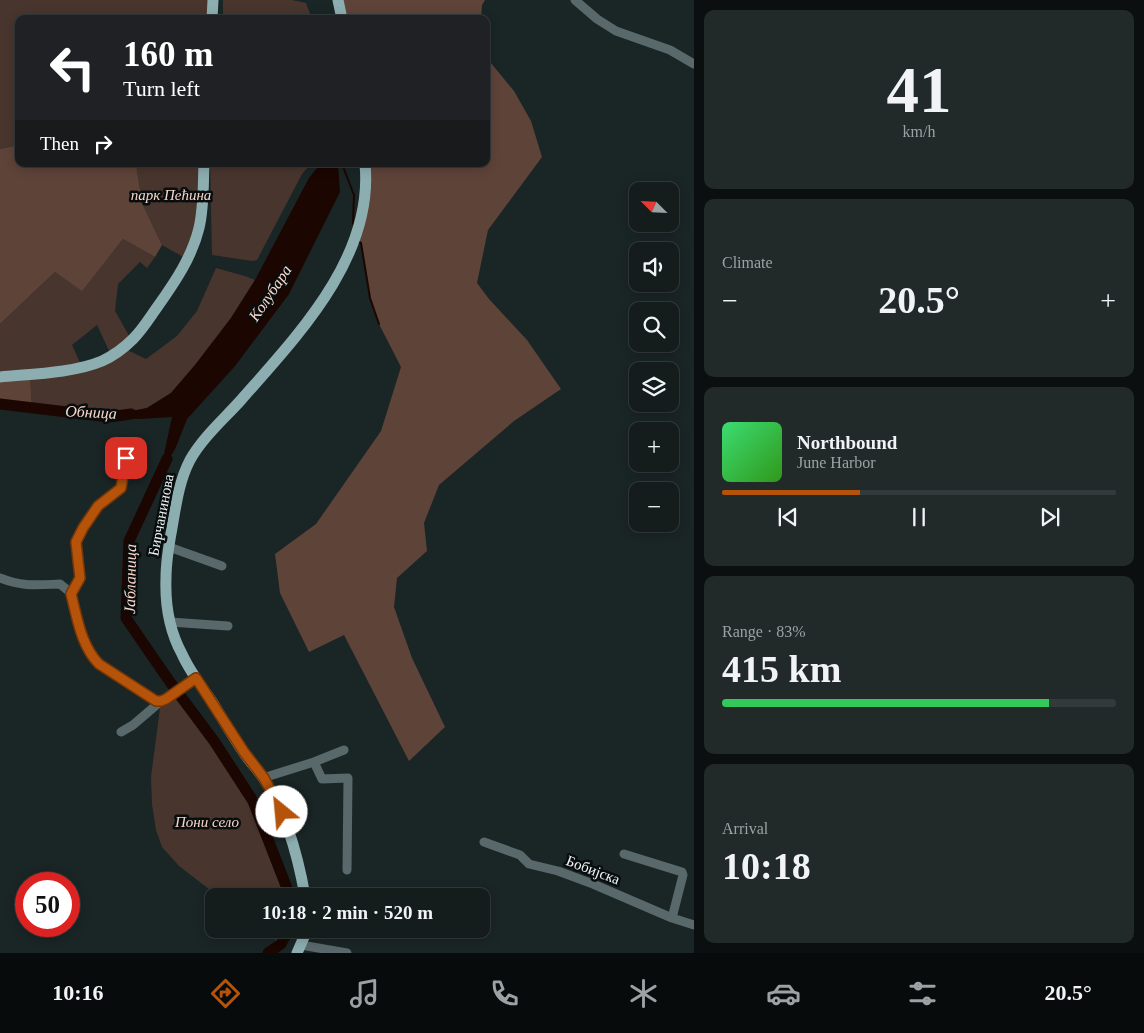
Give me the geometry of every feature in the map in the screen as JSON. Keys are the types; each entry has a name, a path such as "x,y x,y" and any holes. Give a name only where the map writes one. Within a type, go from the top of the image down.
{"main road":[{"path":"212,15 213,0"},
{"path":"338,0 341,15"},
{"path":"0,377 90,366 132,341 171,287 192,249 203,207 204,167"},
{"name":"Бирчанинова","path":"303,888 286,821 264,778 244,752 181,653 170,622 166,602 166,578 169,547 184,474 202,443 306,323 343,266 355,240 363,213 366,185 365,167"}],"street":[{"path":"575,0 597,19 616,31 670,50 694,64"},
{"path":"71,594 80,578 76,542 98,506 121,488 126,458"},
{"path":"169,547 222,566"},
{"path":"0,578 28,586 60,584 71,594 80,628 91,656 99,664 160,700"},
{"path":"170,622 228,626"},
{"path":"121,732 133,725 160,700 196,678"},
{"path":"264,778 344,750"},
{"path":"314,762 322,779 348,778 348,870"},
{"name":"Бобијска","path":"484,842 520,855 529,864 558,871 672,918 694,925"},
{"path":"624,854 682,872 683,875 672,918"},
{"path":"302,941 347,953"}],"green space":[{"path":"0,0 211,0 211,15 15,15 15,146 0,149"},
{"path":"223,0 292,0 306,3 310,15 223,15"},
{"name":"парк Пећина","path":"136,167 204,167 201,222 187,259 162,245 142,203"},
{"path":"210,167 308,167 302,174 257,260 252,261 212,255"},
{"path":"123,239 155,257 147,268 140,262 118,284 115,311 132,341 123,348 146,359 177,336 197,311 216,268 255,280 231,318 171,393 147,408 112,417 32,408 30,374 0,377 0,324 55,272 82,290","holes":["97,325 111,355 82,367 72,345"]},
{"name":"Пони село","path":"180,695 214,741 253,801 287,888 208,888 179,866 162,847 156,830 152,804 151,777 160,708"},
{"path":"273,938 284,938 281,944"}],"shaded area":[{"path":"338,0 485,0 482,5 481,15 341,15"},
{"path":"490,62 514,91 531,121 542,157 488,230 477,283 489,299 527,340 561,389 514,421 439,485 424,523 427,551 397,578 394,607 412,658 445,727 409,761 344,635 309,652 280,593 275,554 316,524 381,431 401,367 379,324 370,298 361,243 355,240 365,167 490,167"},
{"path":"15,146 15,167 136,167 142,203 162,245 155,257 123,239 82,291 55,272 0,324 0,149"},
{"path":"30,374 32,408 0,404 0,377"}],"water":[{"name":"Колубара","path":"318,167 338,167 340,192 289,294 235,366 187,419 176,447 159,477 172,417 139,419 112,417 147,408 171,393 195,365 231,318 255,280 309,178"}],"waterway":[{"path":"343,167 354,195 353,224"},
{"path":"357,241 361,243 370,298 379,324"},
{"name":"Обница","path":"0,404 109,417 131,414"},
{"name":"Јабланица","path":"167,459 129,541 126,618 214,741 253,801 287,888"},
{"name":"Јабланица","path":"268,953 281,944 284,938"}],"route":[{"path":"126,458 121,488 98,506 76,542 80,578 71,594 80,628 91,656 99,664 156,701 166,699 196,678 244,752 264,778 282,812"}]}
